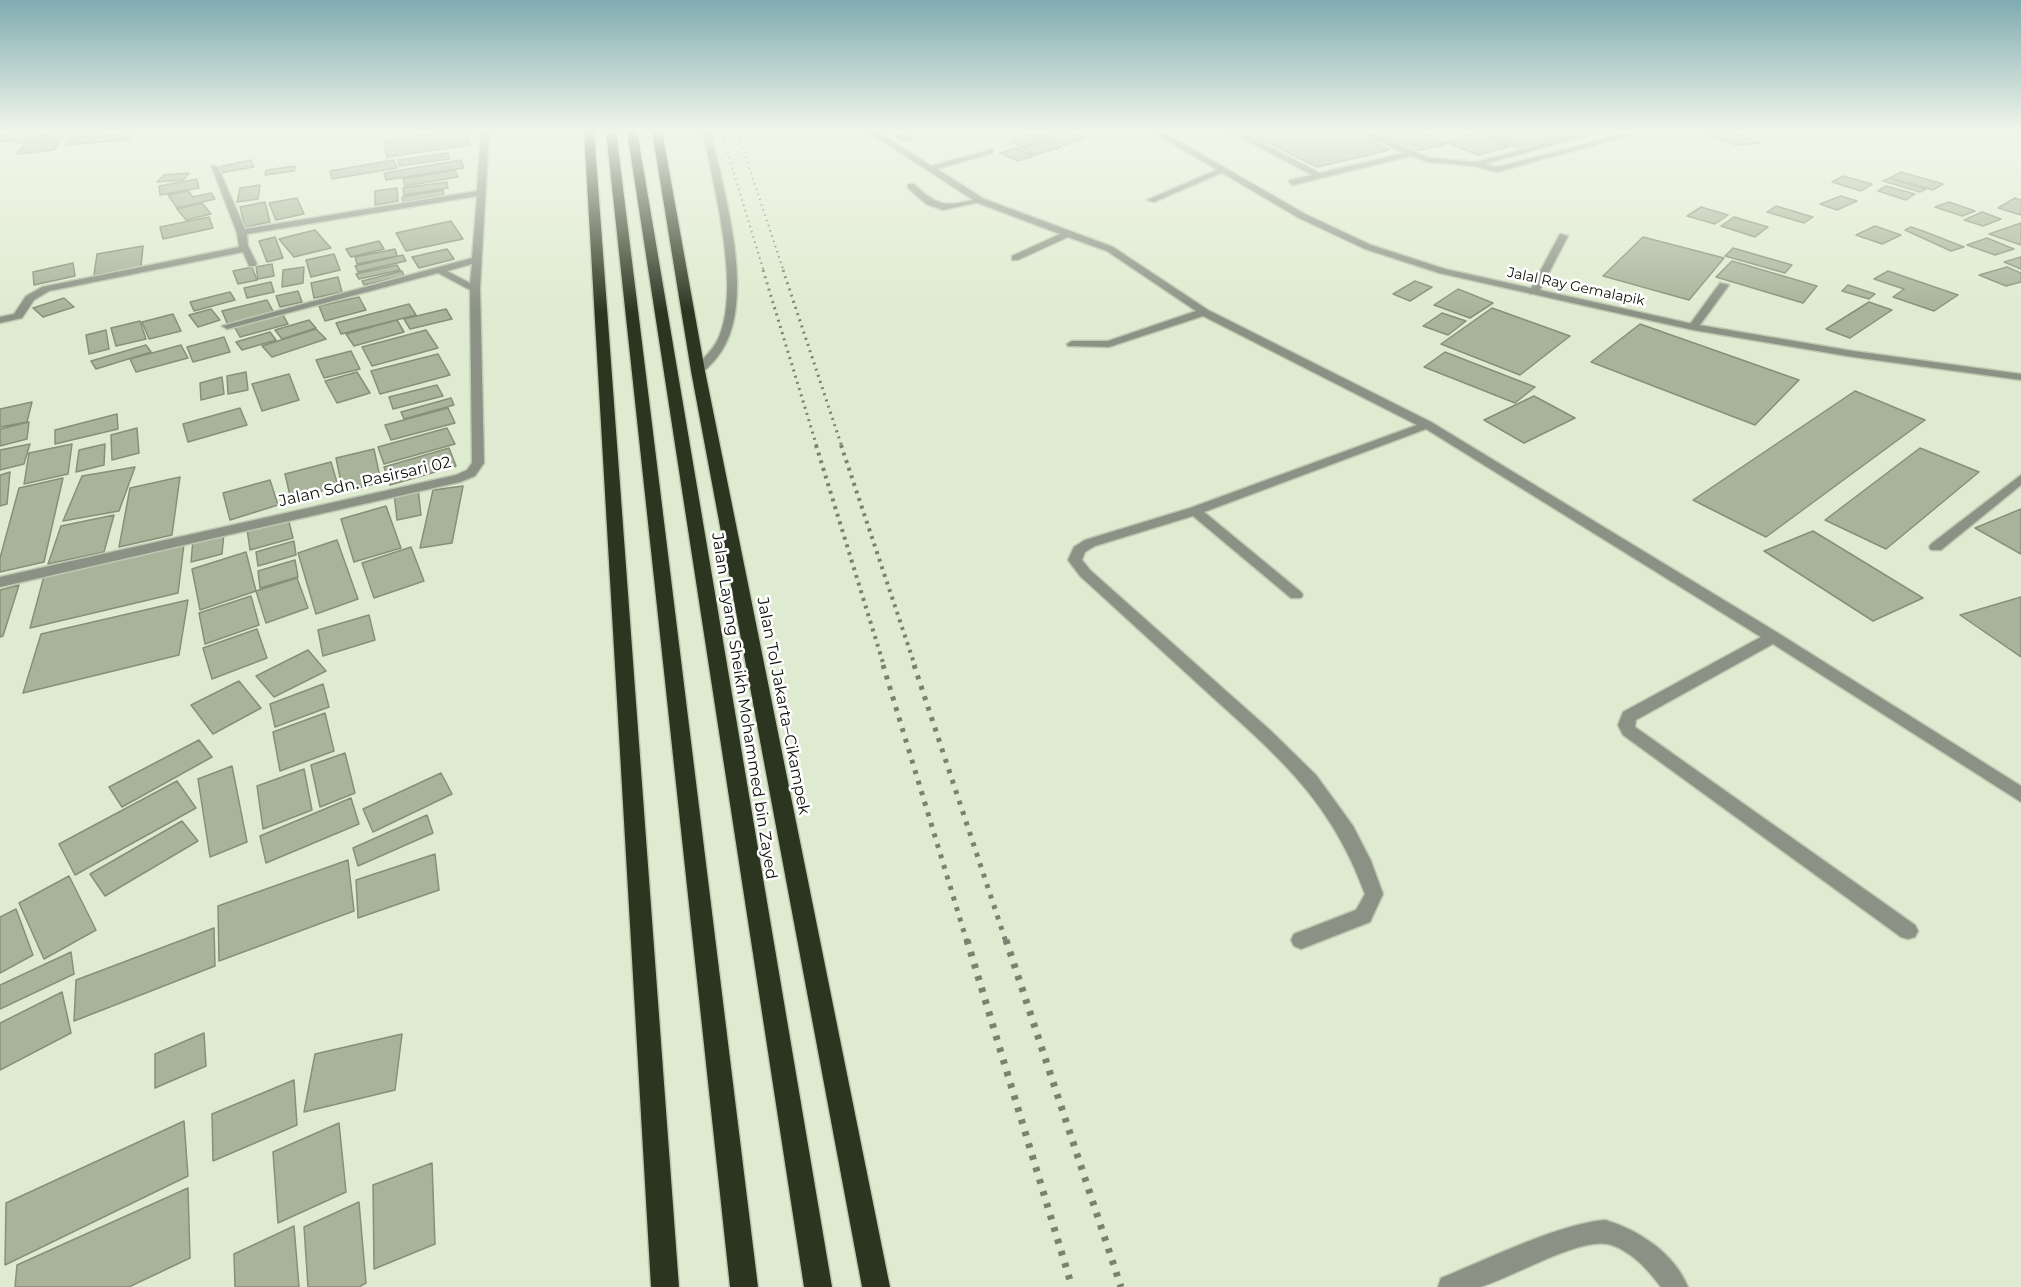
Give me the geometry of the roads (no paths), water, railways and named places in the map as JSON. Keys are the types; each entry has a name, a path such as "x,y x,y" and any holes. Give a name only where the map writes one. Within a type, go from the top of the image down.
{"highway":[{"path":"593,191 665,1287"},
{"path":"618,191 744,1287"},
{"name":"Jalan Layang Sheikh Mohammed bin Zayed","path":"642,191 818,1287"},
{"name":"Jalan Tol Jakarta–Cikampek","path":"667,191 698,371 876,1287"}],"street":[{"path":"224,191 252,264"},
{"path":"698,371 718,351 728,329 731,289 726,231 718,191"},
{"path":"915,191 928,203 941,209 981,201"},
{"path":"965,191 981,201 1110,249 1204,312 1427,425 1773,637 2021,795"},
{"path":"1151,200 1173,191"},
{"name":"Jalal Ray Gemalapik","path":"1258,191 1302,216 1368,247 1442,272 1693,327 1853,354 2021,377"},
{"path":"242,233 480,193"},
{"name":"Jalan Sdn. Pasirsari 02","path":"0,582 466,475 478,463 475,289 480,193"},
{"path":"1015,258 1069,234"},
{"path":"1534,292 1563,236"},
{"path":"0,320 18,316 30,298 45,290 246,248"},
{"path":"227,326 476,260"},
{"path":"438,270 475,289"},
{"path":"1693,327 1724,285"},
{"path":"1072,344 1120,341 1204,312"},
{"path":"1301,940 1363,916 1374,894 1364,860 1340,819 1297,762 1085,573 1075,560 1079,550 1090,543 1195,511 1427,425"},
{"path":"1936,547 2021,479"},
{"path":"1195,511 1296,595"},
{"path":"1773,637 1629,717 1626,725 1629,731 1908,931"},
{"path":"1450,1287 1568,1240 1603,1231 1636,1243 1676,1287"}],"railway":[{"path":"739,191 764,272"},
{"path":"757,191 784,272"},
{"path":"763,270 817,447"},
{"path":"783,270 842,447"},
{"path":"816,445 884,666"},
{"path":"841,445 915,666"},
{"path":"883,665 967,942"},
{"path":"914,665 1006,942"},
{"path":"967,940 1072,1287"},
{"path":"1006,940 1121,1287"}]}
